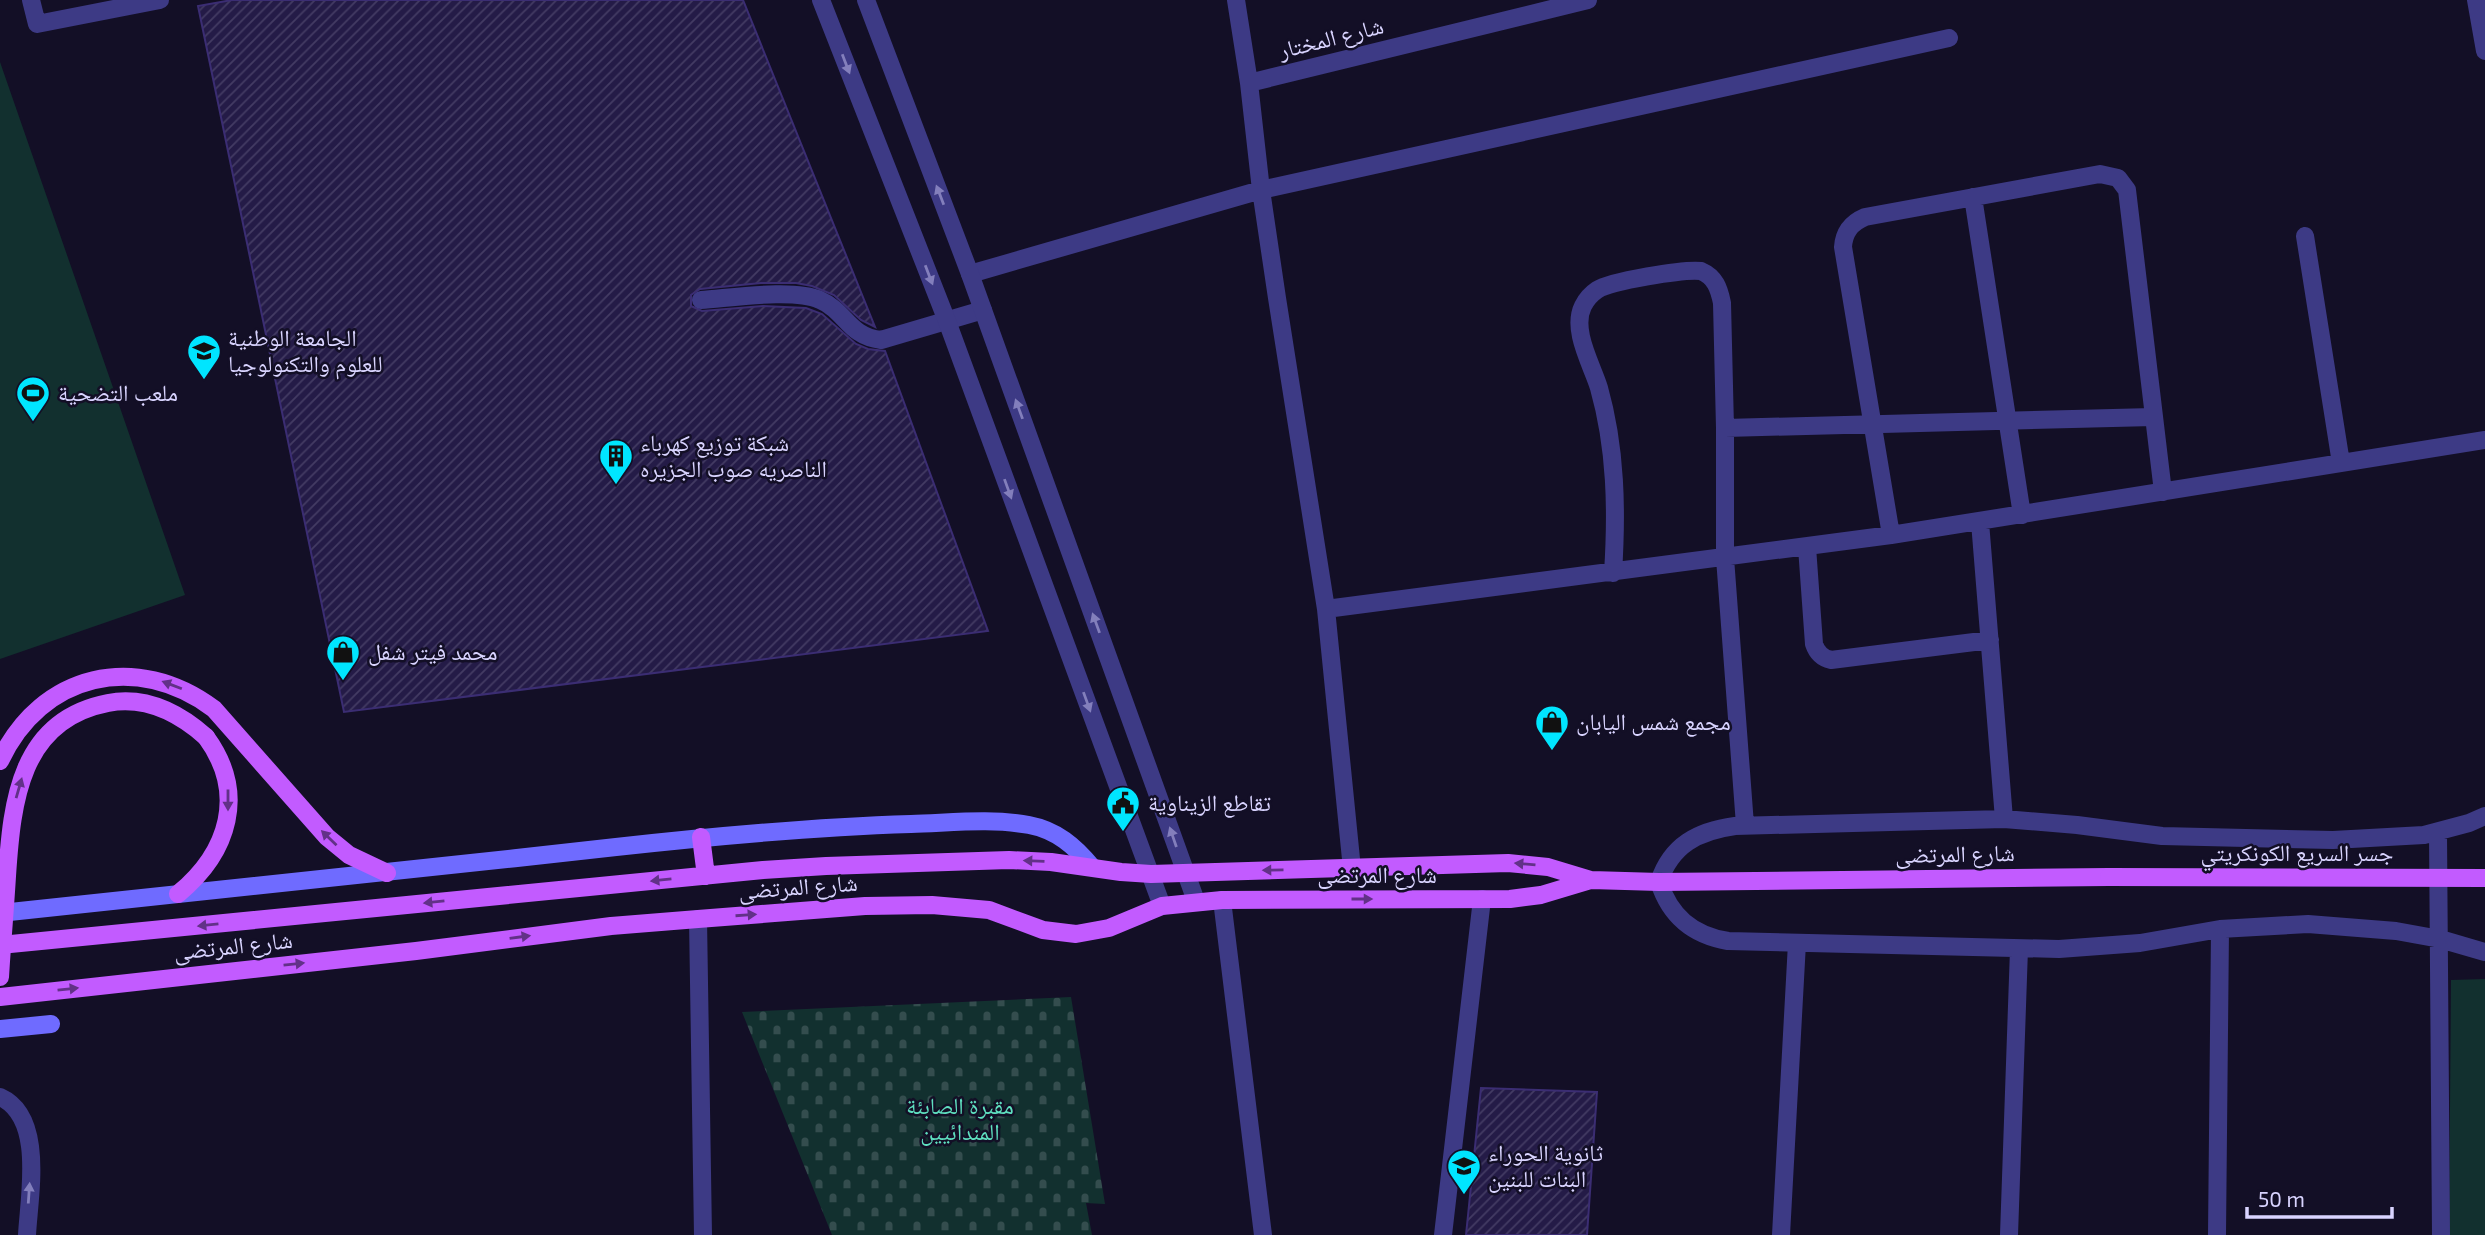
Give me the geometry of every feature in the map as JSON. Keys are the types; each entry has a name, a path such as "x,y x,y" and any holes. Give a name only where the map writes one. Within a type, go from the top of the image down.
{"main road":[{"path":"0,761 13,737 44,704 67,689 104,677 124,676 162,681 198,697 228,722 327,837 349,855 387,873"},
{"path":"0,977 14,805 24,770 42,741 67,718 114,702 139,703 164,709 186,721 206,737 216,751 227,780 227,818 221,840 207,867 178,894"},
{"path":"0,913 701,837 842,826 1010,823 1048,830 1072,846 1091,867"},
{"path":"701,837 706,876"},
{"name":"شارع المرتضى","path":"0,946 706,876 826,866 1009,860 1051,862 1151,874 1528,864 1591,880 1659,882 2109,877"},
{"name":"جسر السريع الكونكريتي","path":"2109,877 2485,878"},
{"name":"شارع المرتضى","path":"0,997 611,926 865,906 932,905 989,910 1043,930 1076,934 1109,928 1162,906 1196,901 1510,899 1541,895 1591,880"},
{"path":"0,1029 51,1024"}],"street":[{"path":"31,0 37,24 159,0"},
{"path":"821,0 947,321 1162,906"},
{"path":"866,0 970,274 1196,901"},
{"path":"1236,0 1261,190 1326,609 1352,869"},
{"name":"شارع المختار","path":"1249,83 1588,0"},
{"path":"2476,0 2485,51"},
{"path":"970,274 1261,190 1949,38"},
{"path":"1891,535 1843,247 1851,225 1865,217 2100,174 2113,175 2124,183 2129,198 2163,492"},
{"path":"1973,197 2022,515"},
{"path":"2305,236 2341,463"},
{"path":"1613,573 1616,496 1612,457 1600,391 1579,326 1580,316 1589,297 1606,286 1701,271 1713,278 1722,303 1726,428 1725,558 1745,825"},
{"path":"701,300 811,296 830,305 856,332 864,337 881,340 983,310"},
{"path":"1726,428 2153,417"},
{"path":"1326,609 1891,535 2485,440"},
{"path":"1980,522 2004,819"},
{"path":"1807,547 1814,644 1826,659 1990,640"},
{"path":"2485,816 2438,832 2411,837 2371,839 2205,838 2004,819 1745,825 1710,830 1687,841 1669,859 1659,882 1669,907 1678,918 1701,934 1728,941 2019,949 2100,947 2220,929 2297,924 2353,926 2440,939 2485,952"},
{"path":"2438,832 2441,1235"},
{"path":"1443,1235 1482,899"},
{"path":"1222,900 1263,1235"},
{"path":"698,919 703,1235"},
{"path":"2217,1235 2220,929"},
{"path":"1780,1235 1797,943"},
{"path":"2009,1235 2019,949"},
{"path":"0,1097 15,1108 22,1119 32,1152 27,1235"}],"green space":[{"path":"0,62 185,595 0,659"},
{"path":"2485,979 2485,1235 2449,1235 2451,980"},
{"name":"مقبرة الصابئة المندائيين","path":"1071,997 1105,1204 1086,1203 1092,1235 832,1235 742,1012"}],"building":[{"name":"شبكة توزيع كهرباء الناصريه صوب الجزيره","path":"232,0 743,0 875,327 861,320 834,295 796,283 761,283 700,289 691,295 691,306 702,311 763,306 806,308 822,314 856,344 885,351 988,631 344,712 198,6"},
{"path":"1481,1088 1597,1092 1587,1235 1466,1235"}],"place":[{"name":"الجامعة الوطنية للعلوم والتكنولوجيا","path":"204,381"},
{"name":"ملعب التضحية","path":"33,423"},
{"name":"شبكة توزيع كهرباء الناصريه صوب الجزيره","path":"616,486"},
{"name":"محمد فيتر شفل","path":"343,682"},
{"name":"مجمع شمس اليابان","path":"1552,752"},
{"name":"تقاطع الزيناوية","path":"1123,833"},
{"name":"ثانوية الحوراء البنات للبنين","path":"1464,1196"}]}
